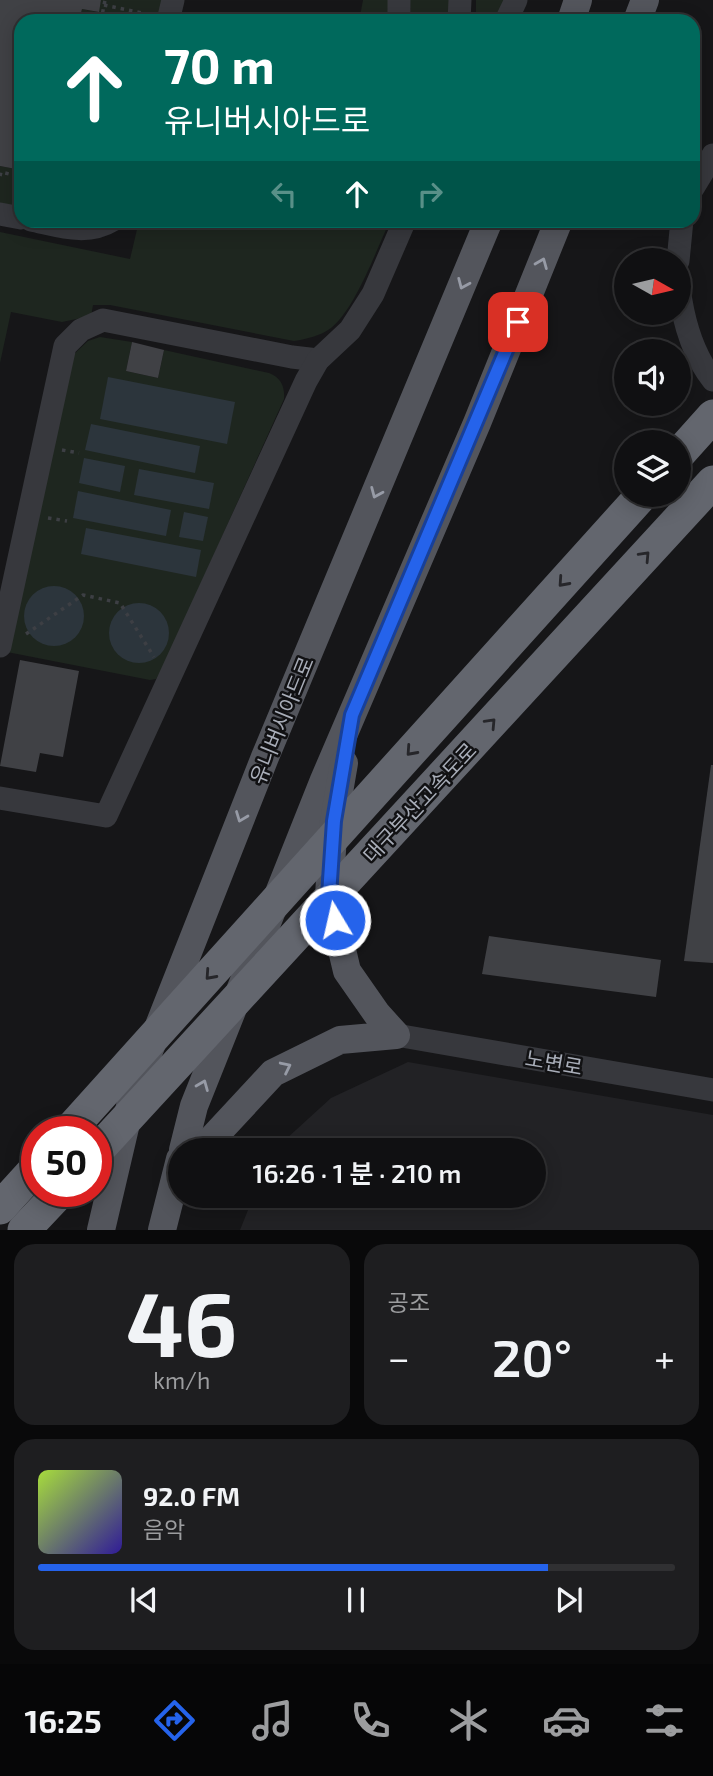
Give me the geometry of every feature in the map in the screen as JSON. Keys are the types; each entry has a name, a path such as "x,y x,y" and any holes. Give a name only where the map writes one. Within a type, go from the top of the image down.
{"highway":[{"path":"691,441 713,416"},
{"name":"대구부산고속도로","path":"112,1135 713,482"},
{"name":"대구부산고속도로","path":"82,1116 631,507"},
{"path":"0,1208 21,1185"},
{"path":"24,1230 46,1207"}],"main road":[{"name":"유니버시아드로","path":"101,1230 134,1089 265,757 486,228"},
{"path":"186,1138 194,1106 352,715 477,423 556,228"},
{"path":"352,715 334,821 329,895 346,971 396,1035"},
{"path":"213,1138 273,1073 340,1040 396,1035"},
{"path":"162,1230 168,1206"},
{"path":"173,1230 182,1208"}],"street":[{"path":"700,176 713,155"},
{"path":"67,228 99,228"},
{"path":"0,798 106,816 306,381 318,360 350,330 373,294 402,228"},
{"path":"679,248 681,228"},
{"path":"0,646 65,346 81,330 103,320 318,360"},
{"path":"687,326 700,358 713,380"},
{"name":"노변로","path":"396,1035 713,1090"},
{"path":"0,1215 19,1230"}],"path":[{"path":"104,3 170,13"},
{"path":"0,176 1,172 14,175"},
{"path":"28,632 83,595 120,603 156,659"}],"shaded area":[{"path":"101,0 163,0 160,14 81,14 82,9 98,12"},
{"path":"363,0 389,0 389,14 360,14"},
{"path":"410,0 452,0 450,14 411,14"},
{"path":"476,0 505,0 499,14 476,14"},
{"path":"0,166 14,169 14,208 0,205"},
{"path":"137,228 387,228 349,307 331,328 318,335 294,341 110,305 93,305 91,316 62,322 11,312 0,363 0,232 130,259"},
{"path":"100,337 132,342 126,371 158,378 164,350 269,373 279,380 284,390 284,399 161,672 156,679 150,680 7,652 72,356 88,341"},
{"path":"108,377 235,402 227,444 100,419"},
{"path":"91,424 200,446 195,473 85,450"},
{"path":"84,458 125,466 120,492 79,483"},
{"path":"139,469 214,483 209,509 134,495"},
{"path":"78,491 171,510 166,536 73,518"},
{"path":"184,512 208,517 203,541 179,537"},
{"path":"86,528 201,550 196,577 81,554"},
{"path":"48,586 60,586 79,599 84,616 82,628 71,641 60,646 48,646 29,633 24,622 24,610 37,591"},
{"path":"133,603 145,603 164,616 169,633 167,645 156,658 145,663 133,663 114,650 109,639 109,627 122,608"},
{"path":"408,1062 713,1115 713,1230 240,1230 249,1208 546,1208 546,1138 287,1138 331,1098"}],"building":[{"path":"0,0 101,0 99,12 82,9 81,14 14,14 14,169 0,166"},
{"path":"132,342 164,350 158,378 126,371"},
{"path":"20,660 79,671 63,757 40,753 36,772 0,766"},
{"path":"713,765 713,963 684,961"},
{"path":"489,936 661,960 656,997 482,974"}],"route":[{"path":"335,920 329,895 334,821 352,715 518,322"}]}
